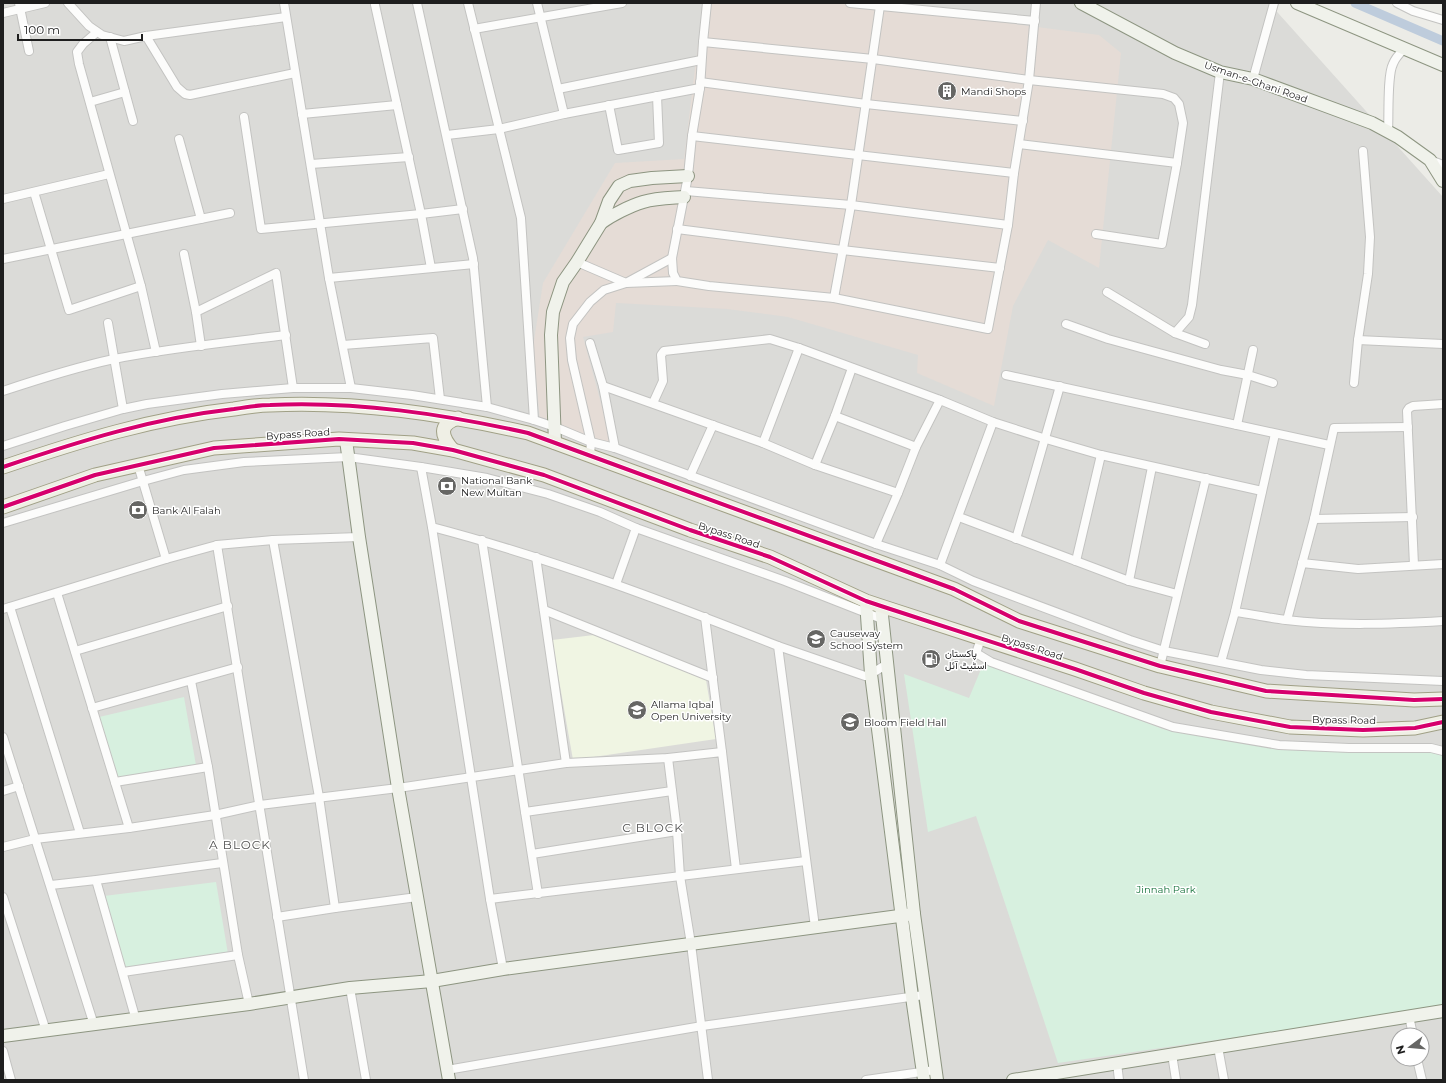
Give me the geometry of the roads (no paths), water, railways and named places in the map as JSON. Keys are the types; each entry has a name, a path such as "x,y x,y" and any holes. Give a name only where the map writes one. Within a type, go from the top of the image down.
{"main road":[{"name":"Usman-e-Ghani Road","path":"1081,3 1174,53 1220,72 1253,79 1372,123 1398,137 1430,160 1443,181"},
{"path":"1297,3 1443,65"},
{"path":"555,443 551,335 553,312 563,282 601,223 614,193 619,186 624,183 652,178 688,176"},
{"path":"601,223 608,218 644,202 685,194"},
{"path":"3,467 111,432 203,412 270,405 336,404 429,413 528,433 782,527 879,561 954,590 1019,621 1160,666 1266,691 1414,700 1443,699"},
{"path":"423,445 434,437 438,430 437,422 429,413"},
{"path":"453,450 444,437 443,430 447,424 458,418"},
{"path":"346,440 359,537 398,788 448,1075"},
{"name":"Bypass Road","path":"3,507 88,477 214,448 346,440 413,443 453,450 544,475 690,530 770,557 866,607 882,613 981,639 1144,693 1212,712 1290,727 1363,730 1415,728 1443,722"},
{"path":"866,607 872,674 909,915"},
{"path":"882,613 909,915 918,996 930,1075"},
{"path":"3,1036 136,1020 350,988 432,981 503,969 909,915"},
{"path":"1013,1080 1443,1011"}],"street":[{"path":"3,13 20,6 45,3"},
{"path":"68,3 96,32 124,41 146,36 286,17"},
{"path":"284,3 329,278 351,388"},
{"path":"417,3 463,208 474,264 487,407"},
{"path":"468,3 521,218 534,420"},
{"path":"537,3 564,114"},
{"path":"474,29 622,3"},
{"path":"677,281 673,273 672,258 688,176 692,136 700,85 707,3"},
{"path":"850,3 1035,20"},
{"path":"577,262 626,283 677,281 834,298 988,328 1008,225 1014,174 1029,80 1036,3"},
{"path":"1253,79 1274,3"},
{"path":"1397,3 1413,11 1443,20"},
{"path":"375,5 409,157 431,268"},
{"path":"20,6 30,51"},
{"path":"834,298 851,205 880,6"},
{"path":"96,32 77,52 79,64 141,286 156,352"},
{"path":"146,36 177,87 184,94 190,95 295,73"},
{"path":"110,37 133,121"},
{"path":"703,42 873,59 1029,80 1163,94 1174,98 1179,104 1183,123 1162,244 1096,234"},
{"path":"1388,132 1392,65 1397,56 1404,49"},
{"path":"558,89 701,60"},
{"path":"1175,333 1189,317 1192,306 1220,72"},
{"path":"447,135 498,129 564,114 657,96 700,85 1023,121"},
{"path":"90,102 125,92"},
{"path":"609,105 618,150 659,143 657,96"},
{"path":"302,114 397,105"},
{"path":"244,117 261,229 421,214 463,208"},
{"path":"692,136 858,154 1014,174"},
{"path":"179,139 200,219"},
{"path":"1019,144 1177,163"},
{"path":"1354,382 1358,340 1368,274 1370,237 1364,151"},
{"path":"311,164 409,157"},
{"path":"1430,160 1443,165"},
{"path":"3,199 109,174"},
{"path":"34,192 69,310 141,286"},
{"path":"685,194 851,205 1008,225"},
{"path":"3,259 230,213"},
{"path":"677,229 1000,268"},
{"path":"184,254 196,312 201,346"},
{"path":"590,455 591,442 572,360 570,338 573,324 590,302 604,290 626,283 672,258"},
{"path":"329,278 474,264"},
{"path":"196,312 276,273 293,388"},
{"path":"1107,292 1175,333 1205,344"},
{"path":"108,323 113,360 123,409"},
{"path":"1066,324 1131,345 1221,370 1248,375 1273,383"},
{"path":"3,391 34,380 113,360 156,352 286,335"},
{"path":"343,345 433,338 440,399"},
{"path":"653,403 663,381 661,355 664,351 770,339 799,348 940,400 993,422 1046,439 1102,455 1262,491"},
{"path":"1358,340 1443,344"},
{"path":"590,343 603,386 615,448"},
{"path":"763,443 799,348"},
{"path":"1237,425 1253,350"},
{"path":"815,465 835,416 852,368"},
{"path":"1006,375 1329,445"},
{"path":"603,386 763,443 815,465 898,493"},
{"path":"1016,539 1060,386"},
{"path":"3,446 123,409 214,395 293,388 351,388 440,399 487,407 555,427 591,442 615,448 880,545 940,565 973,581 1130,640 1164,650 1261,670 1306,674 1443,681"},
{"path":"879,561 880,545 898,493 916,447 940,400"},
{"path":"1414,565 1413,516 1407,411 1409,408 1443,404"},
{"path":"835,416 916,447"},
{"path":"940,565 993,422"},
{"path":"690,476 713,425"},
{"path":"1287,620 1314,519 1329,445 1334,428 1408,427"},
{"path":"1221,662 1235,612 1275,434"},
{"path":"1076,561 1102,455"},
{"path":"3,524 143,480 184,470 244,462 348,457 487,478 548,494 600,512 636,528 785,581 866,607"},
{"path":"138,465 166,559"},
{"path":"421,467 432,527 490,899 503,969"},
{"path":"1130,581 1152,467"},
{"path":"1160,666 1206,478"},
{"path":"1314,519 1413,516"},
{"path":"959,517 1130,581 1177,594"},
{"path":"432,527 482,540 616,584 778,646 865,676 872,674 887,664"},
{"path":"616,584 636,528"},
{"path":"80,833 6,608 166,559 218,545 273,540 359,537"},
{"path":"273,540 319,797 335,908"},
{"path":"482,540 517,769 538,894"},
{"path":"218,545 304,1080"},
{"path":"536,557 566,763"},
{"path":"1302,563 1358,569 1443,564"},
{"path":"57,593 129,828"},
{"path":"75,651 228,606"},
{"path":"544,610 713,678"},
{"path":"1235,612 1287,620 1384,624 1443,621"},
{"path":"705,617 736,869"},
{"path":"981,639 976,653 991,662 1173,727 1279,745 1349,748 1431,748 1443,752"},
{"path":"778,646 815,927"},
{"path":"92,708 238,668"},
{"path":"192,681 208,767 222,863 238,954 249,1004"},
{"path":"3,737 94,1025"},
{"path":"3,848 35,839 129,828 215,815 260,805 398,788 517,769 566,763 668,758 722,752"},
{"path":"668,758 677,831 680,876 691,944 708,1080"},
{"path":"115,782 208,767"},
{"path":"3,791 19,786"},
{"path":"525,812 672,791"},
{"path":"532,854 677,831"},
{"path":"490,899 806,861"},
{"path":"51,885 222,863"},
{"path":"96,880 136,1020"},
{"path":"3,897 46,1031"},
{"path":"277,917 417,897"},
{"path":"123,972 238,954"},
{"path":"350,988 366,1080"},
{"path":"448,1075 702,1026 918,996"},
{"path":"1409,1016 1411,1027"},
{"path":"1218,1047 1224,1080"},
{"path":"3,1051 11,1080"},
{"path":"1172,1054 1176,1080"},
{"path":"1117,1063 1119,1080"},
{"path":"1419,1067 1422,1080"},
{"path":"866,1080 930,1075"}],"waterway":[{"path":"1355,3 1443,41"}],"place":[{"name":"Mandi Shops","path":"947,91"},
{"name":"National Bank New Multan","path":"447,486"},
{"name":"Bank Al Falah","path":"138,510"},
{"name":"Causeway School System","path":"816,639"},
{"name":"پاکستان اسٹیٹ آئل","path":"931,659"},
{"name":"Allama Iqbal Open University","path":"637,710"},
{"name":"Bloom Field Hall","path":"850,722"}],"district":[{"name":"C BLOCK","path":"653,827"},
{"name":"A BLOCK","path":"240,844"}],"park label":[{"name":"Jinnah Park","path":"1166,889"}]}
